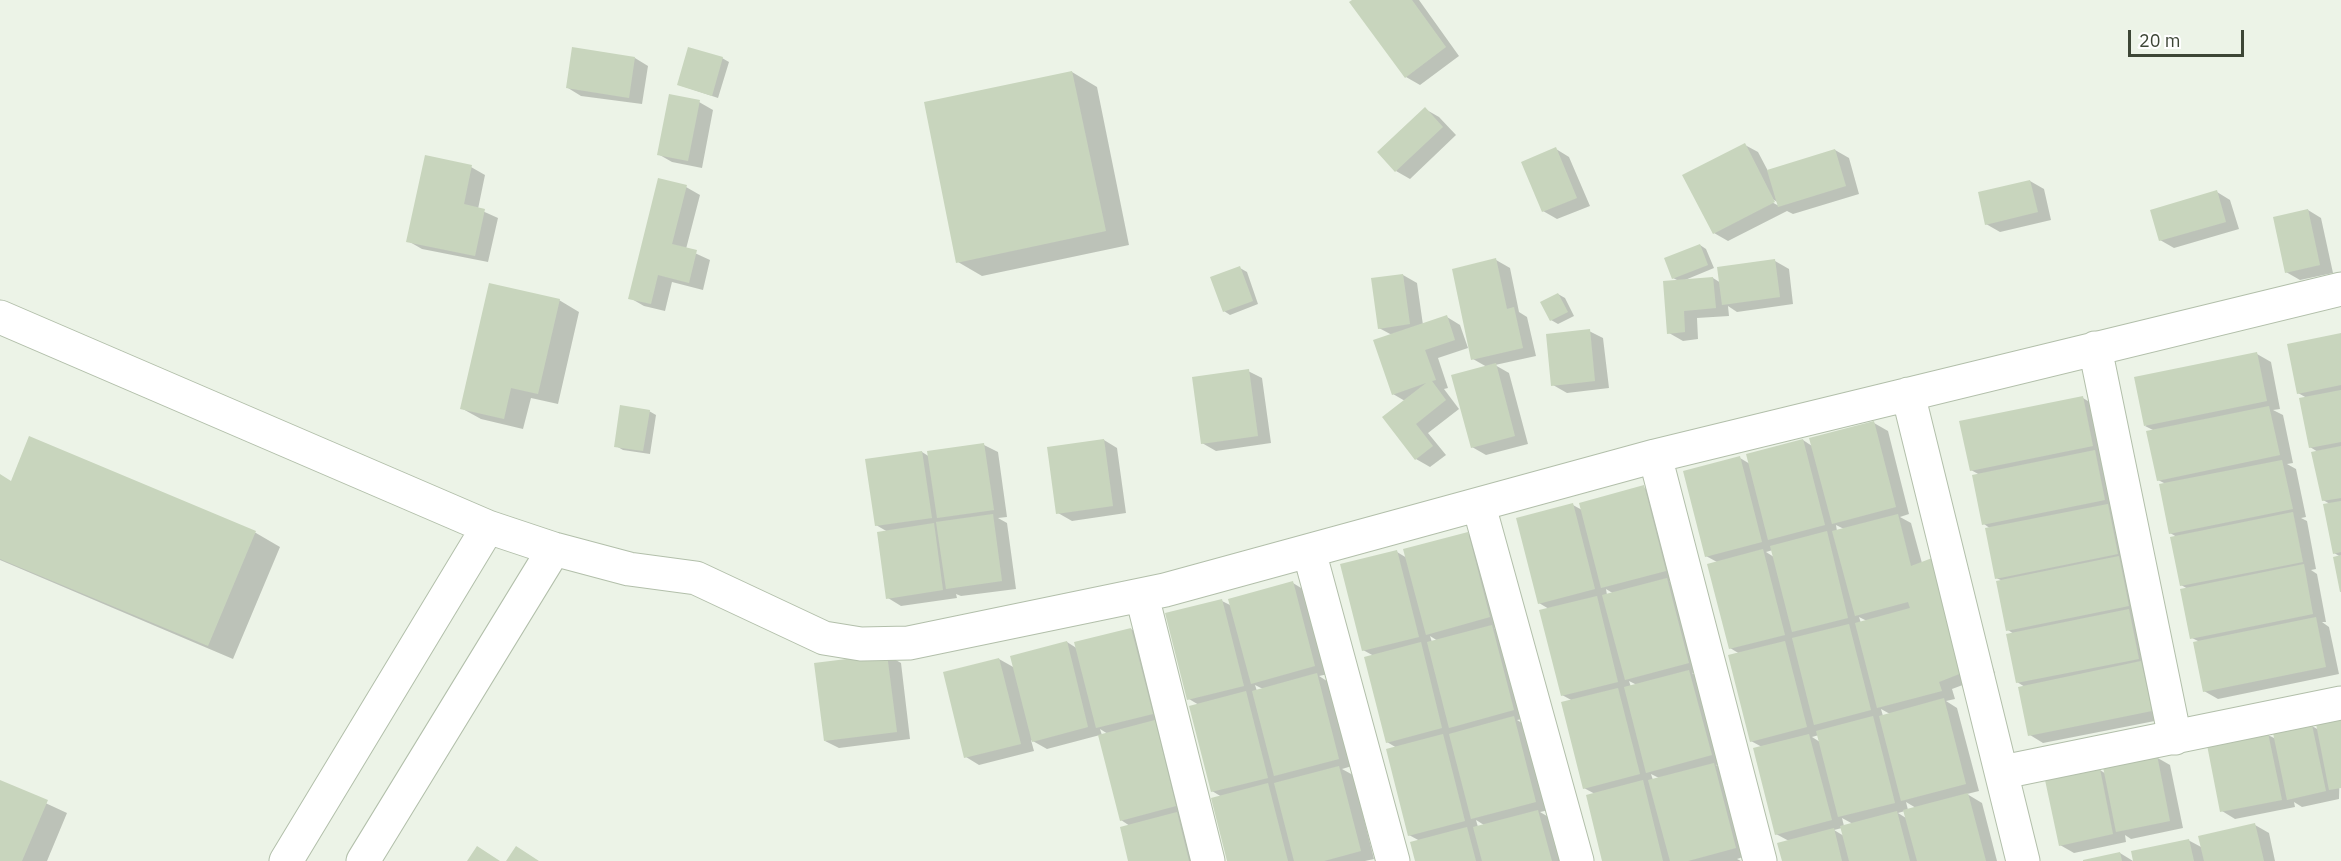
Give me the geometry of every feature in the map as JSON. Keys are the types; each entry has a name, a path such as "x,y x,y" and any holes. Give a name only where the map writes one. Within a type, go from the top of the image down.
{"street":[{"path":"0,317 488,526 554,549 629,569 696,578 824,638 861,644 909,643 1142,596 1479,506 1655,456 2341,289"},
{"path":"2095,348 2175,738"},
{"path":"1908,394 2023,861"},
{"path":"1655,456 1760,861"},
{"path":"1479,506 1577,861"},
{"path":"286,861 488,526"},
{"path":"363,861 554,549"},
{"path":"1310,551 1393,861"},
{"path":"1142,596 1208,861"},
{"path":"2002,772 2341,703"}],"building":[{"path":"1352,0 1412,0 1446,47 1405,78 1349,2"},
{"path":"572,47 635,57 629,98 566,88"},
{"path":"688,47 723,57 712,96 677,85"},
{"path":"1072,71 1106,231 956,263 924,102"},
{"path":"669,94 700,100 688,161 657,155"},
{"path":"1425,107 1443,127 1395,172 1377,152"},
{"path":"1745,143 1775,202 1713,234 1682,175"},
{"path":"1556,147 1577,198 1542,212 1521,162"},
{"path":"1835,149 1846,186 1778,207 1767,170"},
{"path":"425,155 472,165 464,204 485,209 475,256 406,242"},
{"path":"658,178 687,185 672,244 697,250 689,283 658,275 651,304 628,299"},
{"path":"2030,180 2038,212 1985,225 1978,192"},
{"path":"2217,190 2226,222 2159,241 2150,210"},
{"path":"2308,209 2320,265 2285,273 2273,217"},
{"path":"1700,244 1708,265 1672,279 1664,258"},
{"path":"1496,258 1507,309 1514,307 1523,348 1471,360 1452,269"},
{"path":"1775,259 1780,297 1722,305 1717,267"},
{"path":"1240,266 1253,301 1223,312 1210,277"},
{"path":"1403,274 1410,324 1378,329 1371,278"},
{"path":"1713,277 1716,308 1684,311 1685,332 1667,334 1663,281"},
{"path":"489,283 560,299 538,394 511,388 504,419 460,409"},
{"path":"1558,293 1568,312 1550,321 1540,302"},
{"path":"1447,315 1455,340 1425,350 1436,380 1432,381 1446,400 1416,424 1433,446 1415,460 1382,417 1426,383 1392,395 1373,340"},
{"path":"1590,329 1595,381 1551,386 1546,334"},
{"path":"2341,333 2341,385 2297,394 2287,344"},
{"path":"2257,352 2267,401 2144,426 2134,377"},
{"path":"1496,363 1515,436 1471,448 1451,375"},
{"path":"1249,369 1258,436 1201,444 1192,377"},
{"path":"2341,390 2341,442 2309,448 2299,398"},
{"path":"2083,396 2093,446 1970,471 1959,421"},
{"path":"620,405 650,410 643,451 614,447"},
{"path":"2269,406 2280,455 2157,481 2146,431"},
{"path":"1874,421 1896,507 1832,524 1809,438"},
{"path":"29,436 256,531 208,646 0,559 0,474 11,481"},
{"path":"1104,439 1113,506 1056,514 1047,447"},
{"path":"1803,439 1825,525 1768,540 1746,454"},
{"path":"984,443 994,510 937,518 927,451"},
{"path":"2341,446 2341,498 2322,501 2311,452"},
{"path":"2095,450 2105,500 1982,525 1972,475"},
{"path":"922,451 932,518 875,526 865,459"},
{"path":"1740,456 1762,542 1705,557 1683,471"},
{"path":"2282,460 2293,509 2169,534 2159,484"},
{"path":"1644,485 1666,571 1601,588 1579,503"},
{"path":"2341,501 2341,552 2333,554 2323,504"},
{"path":"1573,503 1595,589 1538,604 1516,518"},
{"path":"2108,504 2118,554 1995,579 1985,528"},
{"path":"2293,512 2303,562 2180,586 2170,537"},
{"path":"993,514 1002,581 946,589 936,522"},
{"path":"1898,514 1911,566 1940,555 1982,665 1939,682 1942,691 1877,708 1855,623 1910,608 1908,602 1855,616 1832,531"},
{"path":"934,523 943,590 886,599 877,532"},
{"path":"1827,531 1848,618 1792,632 1770,546"},
{"path":"1468,532 1490,617 1426,635 1403,549"},
{"path":"1763,549 1785,635 1729,649 1707,564"},
{"path":"1397,550 1419,637 1362,651 1340,564"},
{"path":"2341,555 2341,592 2340,592 2333,557"},
{"path":"2119,556 2129,606 2006,631 1996,581"},
{"path":"2304,564 2313,614 2190,639 2180,589"},
{"path":"1667,578 1689,663 1625,680 1602,595"},
{"path":"1293,581 1315,666 1251,684 1228,599"},
{"path":"1597,596 1618,682 1561,696 1539,610"},
{"path":"1222,599 1244,686 1187,700 1165,613"},
{"path":"2129,609 2139,659 2016,683 2006,634"},
{"path":"2316,617 2326,667 2203,692 2193,642"},
{"path":"1849,624 1871,710 1814,725 1792,638"},
{"path":"1492,625 1514,710 1449,728 1427,642"},
{"path":"1131,628 1153,714 1096,728 1074,642"},
{"path":"1067,641 1088,727 1032,742 1010,656"},
{"path":"1785,641 1807,727 1750,742 1728,655"},
{"path":"1421,642 1442,728 1386,743 1364,657"},
{"path":"887,654 897,732 824,741 814,663"},
{"path":"999,658 1021,744 964,758 943,672"},
{"path":"2141,661 2152,711 2028,736 2018,687"},
{"path":"1689,670 1712,755 1646,773 1624,687"},
{"path":"1317,673 1339,759 1274,776 1252,691"},
{"path":"1618,688 1640,774 1583,789 1561,702"},
{"path":"1246,691 1268,778 1211,792 1189,706"},
{"path":"1944,698 1966,784 1901,801 1879,716"},
{"path":"1514,716 1536,802 1471,819 1449,734"},
{"path":"1873,716 1895,803 1838,817 1816,731"},
{"path":"2341,719 2341,788 2329,790 2316,724"},
{"path":"1155,720 1176,806 1120,821 1098,735"},
{"path":"2312,725 2326,791 2287,800 2273,733"},
{"path":"2268,733 2282,800 2220,812 2207,745"},
{"path":"1443,734 1465,821 1408,836 1386,749"},
{"path":"1809,734 1832,820 1775,835 1753,748"},
{"path":"2157,755 2170,821 2116,832 2103,767"},
{"path":"1714,763 1736,848 1688,861 1670,861 1648,780"},
{"path":"1339,766 1361,851 1324,861 1294,861 1274,783"},
{"path":"2100,769 2113,834 2059,846 2045,780"},
{"path":"0,780 48,800 22,861 0,861"},
{"path":"1643,780 1663,861 1602,861 1586,795"},
{"path":"1268,783 1288,861 1227,861 1211,798"},
{"path":"1968,793 1986,861 1917,861 1903,810"},
{"path":"1538,810 1552,861 1482,861 1473,827"},
{"path":"1897,811 1910,861 1849,861 1840,826"},
{"path":"1177,812 1189,861 1128,861 1120,827"},
{"path":"2255,823 2264,861 2204,861 2198,836"},
{"path":"1467,827 1476,861 1415,861 1410,842"},
{"path":"1834,828 1842,861 1782,861 1777,843"},
{"path":"2189,839 2194,861 2133,861 2131,851"},
{"path":"477,846 500,861 467,861"},
{"path":"516,846 539,861 506,861"},
{"path":"2120,852 2122,861 2083,861 2083,860"}]}
